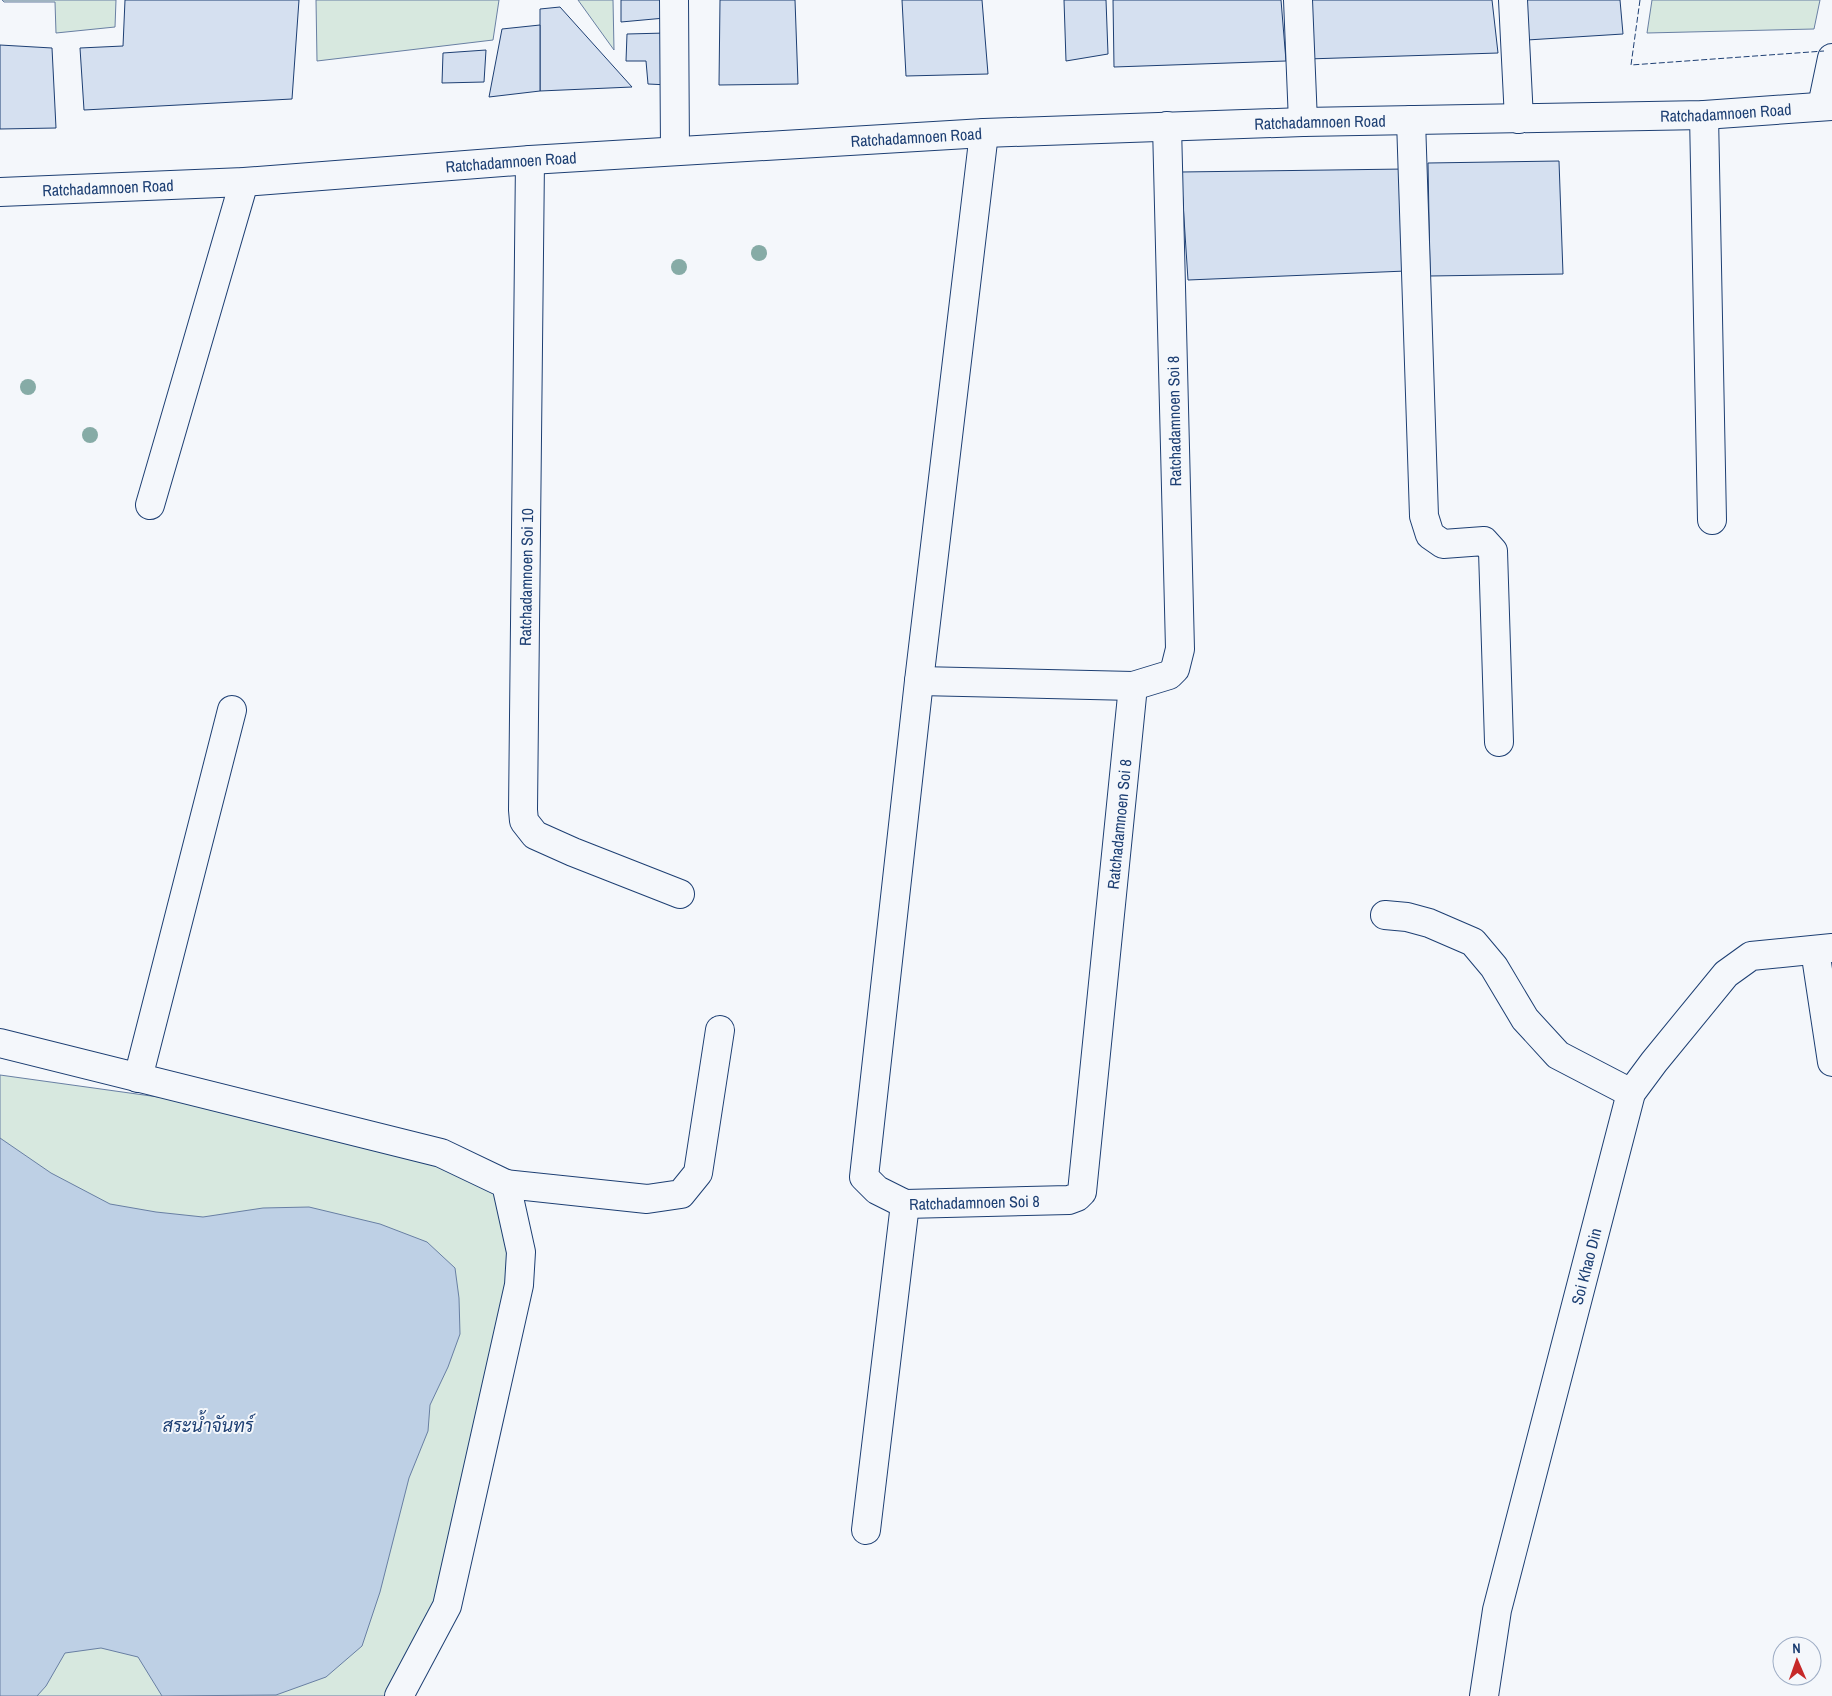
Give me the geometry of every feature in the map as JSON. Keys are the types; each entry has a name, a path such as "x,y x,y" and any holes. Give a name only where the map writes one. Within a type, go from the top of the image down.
{"street":[{"path":"674,0 675,151"},
{"path":"1298,0 1303,122"},
{"path":"1513,0 1519,119"},
{"path":"1827,106 1832,58"},
{"name":"Ratchadamnoen Road","path":"0,192 244,182 530,160 984,133 1303,122 1704,115 1827,106"},
{"path":"1704,115 1712,520"},
{"path":"1411,120 1424,516 1430,535 1443,544 1484,541 1494,551 1499,742"},
{"name":"Ratchadamnoen Soi 8","path":"919,681 1134,686 1169,674 1175,669 1180,649 1167,126"},
{"name":"Ratchadamnoen Soi 8","path":"984,133 919,681 864,1177 877,1190 905,1204 1069,1200 1082,1192 1134,686"},
{"name":"Ratchadamnoen Soi 10","path":"530,160 524,821 535,835 680,894"},
{"path":"150,505 244,182"},
{"path":"138,1078 232,710"},
{"path":"1385,915 1407,917 1429,923 1473,942 1494,967 1525,1019 1558,1055 1631,1093"},
{"path":"1823,949 1832,1062"},
{"name":"Soi Khao Din","path":"1484,1696 1497,1610 1631,1093 1726,974 1751,956 1823,949"},
{"path":"0,1043 441,1153 506,1184 648,1200 681,1194 698,1173 720,1030"},
{"path":"399,1696 447,1606 519,1285 521,1252 506,1184"},
{"path":"866,1530 905,1204"}],"shaded area":[{"path":"2,0 116,0 115,27 56,33 55,2 4,2"},
{"path":"316,0 499,0 493,40 317,61"},
{"path":"578,0 613,0 614,50"},
{"path":"1652,0 1820,0 1814,29 1647,33"},
{"name":"สระน้ำจันทร์","path":"0,1075 252,1110 440,1156 499,1193 517,1253 443,1605 395,1696 0,1696"}],"water":[{"name":"สระน้ำจันทร์","path":"0,1138 51,1173 110,1204 156,1212 203,1217 263,1208 309,1207 380,1224 427,1242 455,1268 459,1298 460,1334 448,1367 430,1405 428,1431 409,1478 380,1592 362,1646 326,1677 276,1695 162,1696 138,1657 101,1648 65,1653 46,1686 37,1696 0,1696"}],"building":[{"path":"125,0 299,0 292,99 84,110 80,48 123,46"},
{"path":"621,0 664,0 665,18 621,22"},
{"path":"720,0 795,0 798,84 719,85"},
{"path":"902,0 982,0 988,74 906,76"},
{"path":"1064,0 1106,0 1108,54 1066,61"},
{"path":"1113,0 1281,0 1286,61 1114,67"},
{"path":"1305,0 1492,0 1498,53 1307,59"},
{"path":"1524,0 1620,0 1623,34 1527,40"},
{"path":"560,7 632,87 540,91 540,9"},
{"path":"540,25 540,91 489,97 502,29"},
{"path":"666,33 669,85 648,84 646,61 626,61 627,34"},
{"path":"0,45 52,48 56,128 0,129"},
{"path":"486,50 484,82 442,83 443,53"},
{"path":"1559,161 1563,274 1430,276 1428,163"},
{"path":"1405,169 1406,271 1188,280 1181,172"}],"fence":[{"path":"1640,0 1631,65 1824,51"}]}
